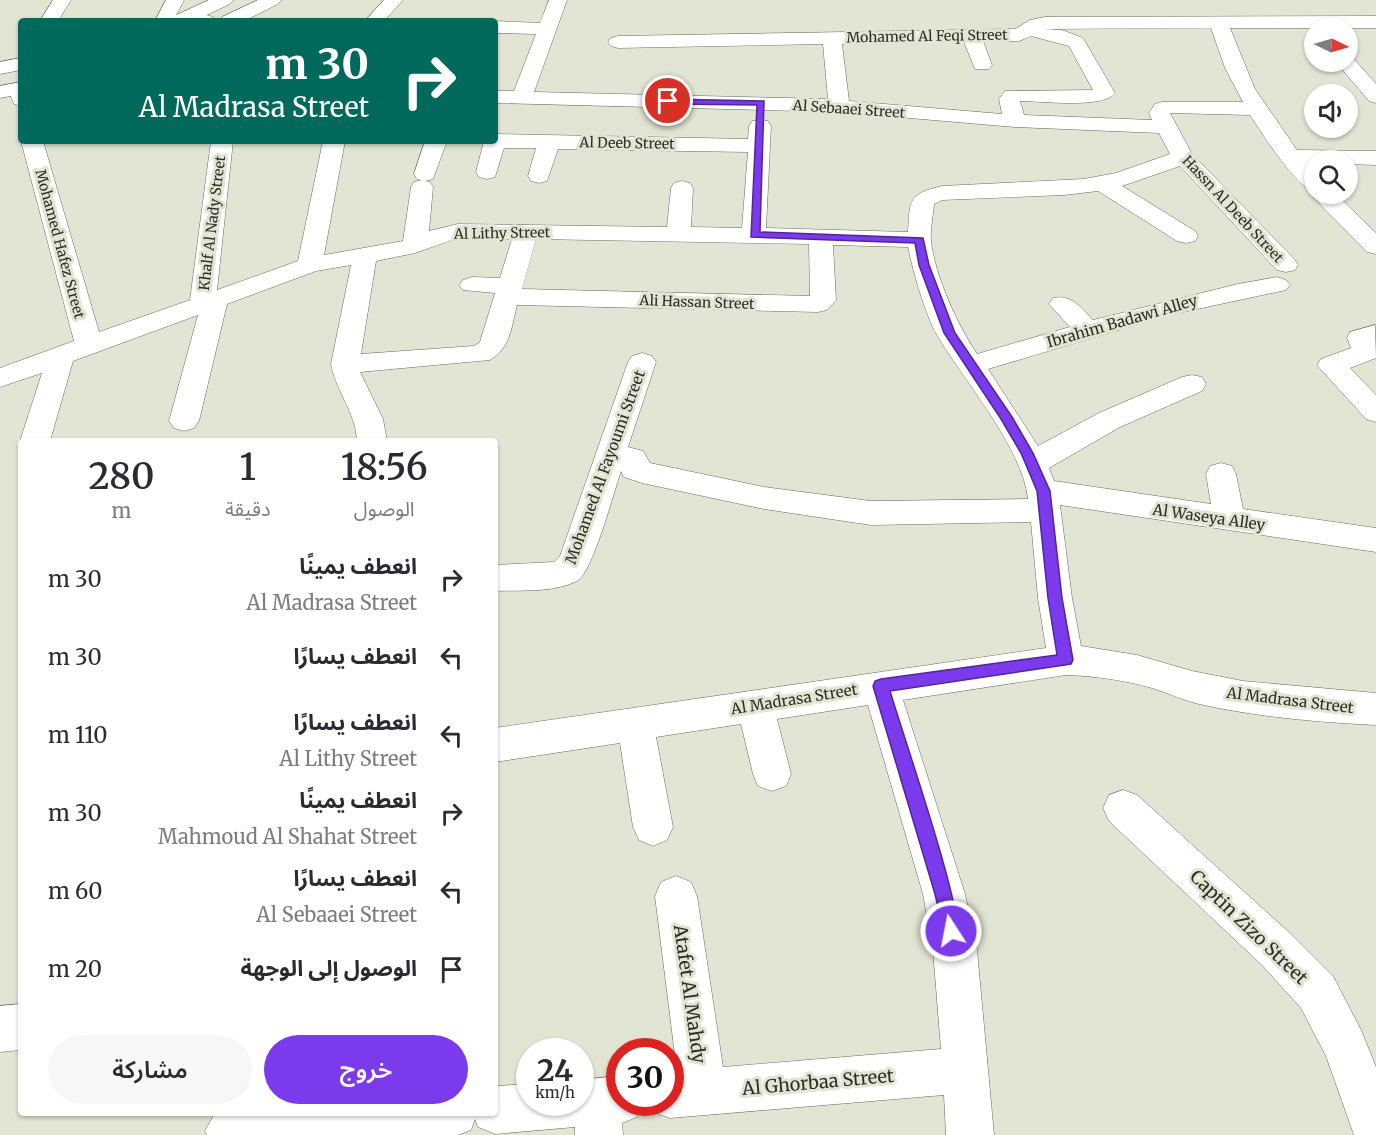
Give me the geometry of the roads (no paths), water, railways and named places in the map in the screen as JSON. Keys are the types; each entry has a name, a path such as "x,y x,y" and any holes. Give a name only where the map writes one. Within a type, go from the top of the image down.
{"street":[{"path":"51,18 62,0"},
{"path":"166,18 175,0"},
{"path":"235,18 272,0"},
{"path":"377,18 394,0"},
{"path":"521,99 558,0"},
{"path":"1143,0 1148,23"},
{"path":"193,18 220,1"},
{"path":"1247,8 1264,22"},
{"name":"Mohamed Al Feqi Street","path":"618,42 971,36 1026,33 1032,27 1045,23 1264,22 1304,24"},
{"name":"Mohamed Al Feqi Street","path":"1358,23 1376,22"},
{"path":"1219,23 1226,49 1238,78 1255,109 1304,173"},
{"path":"498,27 547,29"},
{"path":"1015,121 1009,99 1012,95 1098,96 1105,93 1076,42 1062,36 1026,33"},
{"path":"971,36 982,64"},
{"path":"832,38 839,106"},
{"path":"0,68 18,65"},
{"path":"1354,72 1376,98"},
{"name":"Al Sebaaei Street","path":"498,97 839,106 1015,121 1167,127"},
{"path":"539,176 575,99"},
{"path":"754,235 761,103"},
{"path":"1167,127 1159,113 1162,108 1255,109"},
{"name":"Hassn Al Deeb Street","path":"1167,127 1183,157 1281,275"},
{"name":"Al Deeb Street","path":"498,141 759,146"},
{"name":"Mohamed Hafez Street","path":"33,144 89,346"},
{"name":"Khalf Al Nady Street","path":"184,421 208,303 222,144"},
{"path":"310,266 333,144"},
{"path":"415,245 423,180 435,144"},
{"path":"487,172 494,144"},
{"path":"1065,660 1040,488 1006,417 949,333 924,265 919,240 922,202 929,196 957,191 1015,200 1147,172 1183,157"},
{"path":"1290,157 1376,158"},
{"path":"1093,184 1112,215"},
{"path":"1093,184 1186,236"},
{"path":"678,234 682,188"},
{"path":"1333,204 1376,246"},
{"name":"Al Lithy Street","path":"0,378 310,266 415,245 458,231 526,232 604,227 678,234 919,240"},
{"path":"345,364 480,354 488,351 492,347 526,232"},
{"name":"Ali Hassan Street","path":"508,292 819,304 823,300 821,237"},
{"path":"365,255 345,364 346,377 369,417 372,438"},
{"name":"Ibrahim Badawi Alley","path":"969,365 1281,275"},
{"path":"472,285 508,292"},
{"path":"1062,304 1089,331"},
{"path":"1375,333 1360,338 1366,352 1331,365 1376,412"},
{"path":"36,438 62,356"},
{"name":"Mohamed Al Fayoumi Street","path":"498,578 554,575 567,572 575,561 642,362"},
{"path":"1040,488 1083,432 1137,405 1192,384"},
{"name":"Al Waseya Alley","path":"611,454 632,459 635,462 635,469 642,472 816,507 882,513 1040,488 1230,520 1376,540"},
{"path":"1221,474 1230,520"},
{"name":"Al Madrasa Street","path":"498,745 1065,660 1102,662 1149,672 1198,688 1257,698 1316,706 1376,709"},
{"path":"881,686 944,894 955,950 970,1135"},
{"path":"755,705 772,774"},
{"path":"635,723 653,827"},
{"name":"Captin Zizo Street","path":"1123,808 1278,951 1317,992 1346,1046 1376,1130"},
{"name":"Atafet Al Mahdy","path":"676,896 687,1093"},
{"path":"0,1029 18,1027"},
{"name":"Al Ghorbaa Street","path":"687,1093 966,1070"},
{"path":"498,1110 605,1112"},
{"path":"229,1126 402,1116"}]}
